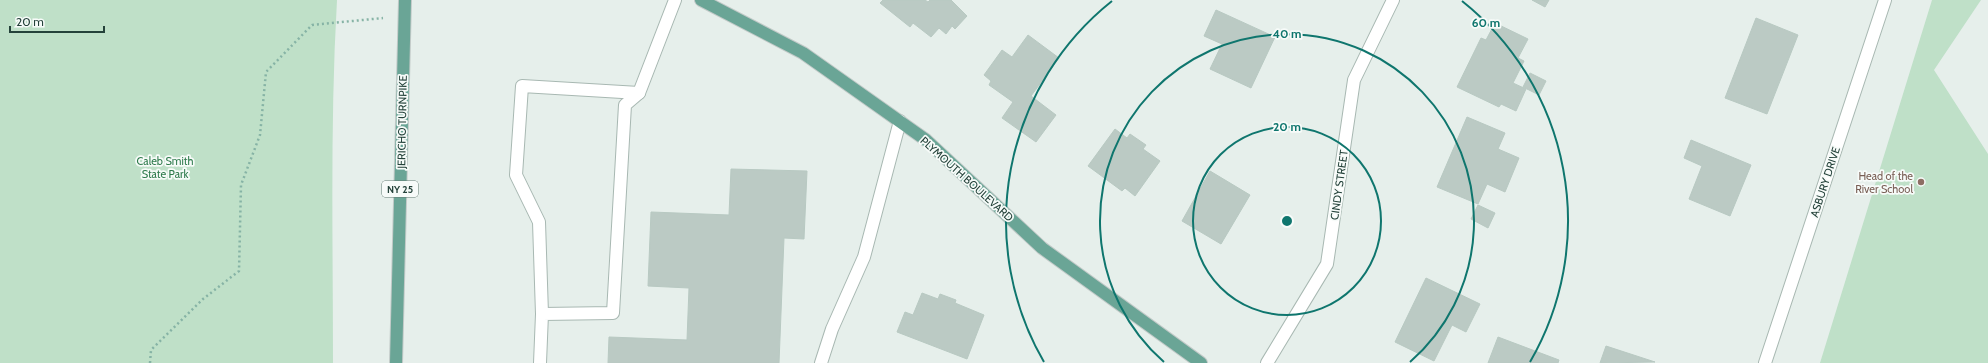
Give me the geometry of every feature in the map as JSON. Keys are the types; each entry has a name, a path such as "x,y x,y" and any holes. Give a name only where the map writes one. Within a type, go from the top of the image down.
{"main road":[{"name":"JERICHO TURNPIKE","path":"396,363 405,0"},
{"name":"PLYMOUTH BOULEVARD","path":"701,0 803,53 900,121 926,140 1042,248 1201,363"}],"street":[{"path":"542,314 613,313 625,105 639,93 675,0"},
{"name":"CINDY STREET","path":"1267,363 1328,264 1354,80 1393,0"},
{"name":"ASBURY DRIVE","path":"1765,363 1885,0"},
{"path":"540,363 542,314 538,222 516,175 522,86 639,93"},
{"path":"821,363 832,329 864,258 900,121"}],"path":[{"path":"150,363 151,350 203,299 239,272 241,185 260,135 266,72 312,25 404,16"}],"green space":[{"name":"Caleb Smith State Park","path":"0,0 337,0 333,91 333,363 0,363"},
{"name":"Head of the River School","path":"1932,0 1981,0 1934,70 1988,154 1988,363 1820,363"}],"building":[{"path":"883,0 925,0 928,2 930,0 951,0 967,16 955,29 952,26 946,34 939,28 931,37 913,23 910,27 880,3"},
{"path":"1532,0 1549,0 1545,7"},
{"path":"1216,10 1275,37 1251,88 1210,69 1222,44 1204,36"},
{"path":"1756,18 1798,35 1767,114 1725,98"},
{"path":"1495,23 1528,39 1518,58 1524,61 1513,83 1526,89 1516,111 1501,104 1499,107 1457,87 1481,38 1486,40"},
{"path":"1028,35 1059,58 1031,96 1056,115 1036,142 1002,118 1013,102 989,85 991,81 984,75 1002,50 1012,57"},
{"path":"1530,73 1546,81 1539,95 1523,87"},
{"path":"1467,117 1505,133 1498,149 1519,158 1505,192 1487,184 1478,204 1437,187"},
{"path":"1115,129 1127,138 1130,134 1146,145 1143,149 1160,161 1135,196 1125,188 1122,191 1088,166"},
{"path":"1691,140 1751,165 1730,216 1689,199 1702,166 1684,158"},
{"path":"731,169 807,171 804,239 784,238 779,363 608,363 609,337 687,340 689,288 648,286 651,212 729,215"},
{"path":"1210,171 1250,195 1221,244 1182,221"},
{"path":"1478,205 1495,213 1488,228 1471,219"},
{"path":"1426,278 1480,304 1466,332 1452,325 1434,361 1395,342"},
{"path":"922,293 938,299 940,294 956,300 955,303 984,315 967,359 897,332 905,312 913,315"},
{"path":"1498,337 1559,360 1558,363 1488,363"},
{"path":"1606,346 1655,362 1600,363"}],"place":[{"name":"Head of the River School","path":"1921,182"}]}
